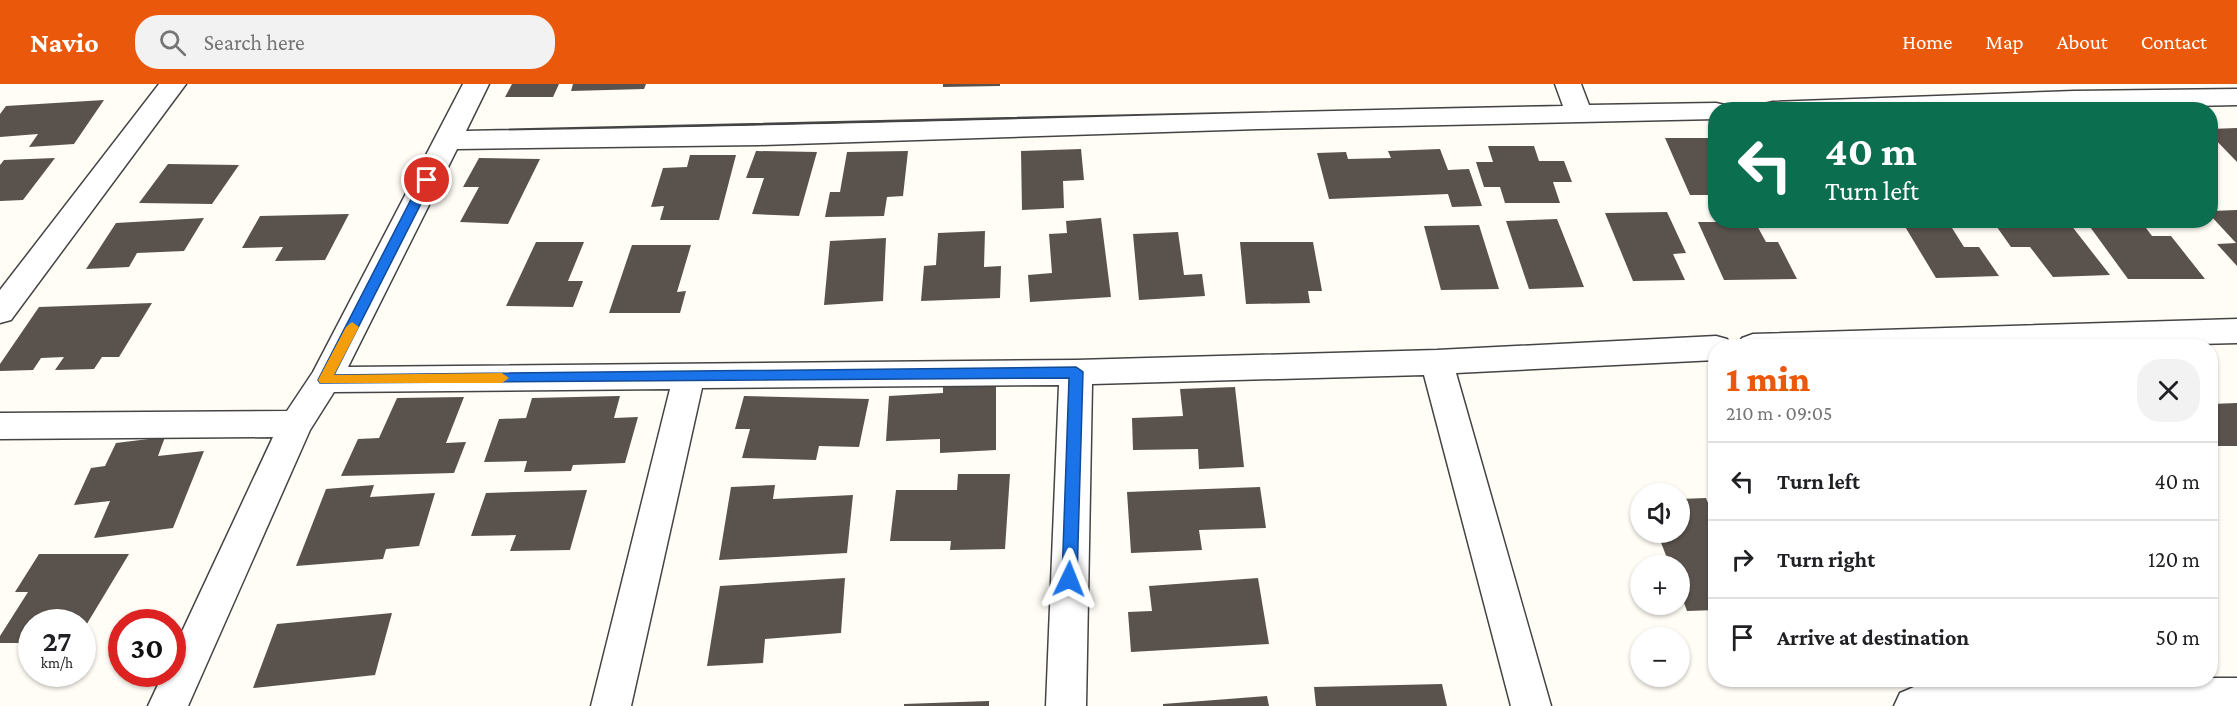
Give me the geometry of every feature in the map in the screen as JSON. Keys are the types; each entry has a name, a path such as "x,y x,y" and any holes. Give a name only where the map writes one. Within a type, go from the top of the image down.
{"street":[{"path":"0,312 173,84"},
{"path":"168,706 297,424 325,380 476,84"},
{"path":"1568,84 1580,114"},
{"path":"1992,102 2237,97"},
{"path":"448,141 748,136 1258,120 1708,111"},
{"path":"1979,339 2237,331"},
{"path":"325,380 1076,372 1437,362 1708,348"},
{"path":"1437,362 1531,706"},
{"path":"1066,706 1076,372"},
{"path":"611,706 689,376"},
{"path":"0,426 297,424"},
{"path":"1914,706 2237,696"}],"building":[{"path":"512,84 559,84 553,97 505,97"},
{"path":"573,84 646,84 644,89 571,91"},
{"path":"943,84 1000,84 1000,86 943,87"},
{"path":"104,100 74,144 29,147 38,134 0,137 0,114 6,106"},
{"path":"2237,128 2237,162 2218,142 2218,129"},
{"path":"1665,138 1708,138 1708,195 1690,195"},
{"path":"1488,146 1534,146 1539,161 1564,161 1572,182 1553,182 1560,203 1505,203 1500,187 1484,187 1476,162 1493,162"},
{"path":"1081,149 1084,180 1063,181 1064,208 1022,210 1021,151"},
{"path":"1440,149 1448,170 1469,169 1482,206 1452,207 1448,194 1329,199 1317,153 1346,152 1348,159 1391,158 1388,151"},
{"path":"756,151 817,152 799,216 752,214 764,178 746,178"},
{"path":"908,151 903,196 887,197 884,216 825,217 830,192 840,192 847,152"},
{"path":"690,155 736,155 719,220 660,220 664,206 651,207 663,168 687,167"},
{"path":"55,158 23,200 0,201 0,165 4,160"},
{"path":"479,158 540,159 508,224 460,222 479,187 463,187"},
{"path":"168,164 239,165 212,204 139,203"},
{"path":"2237,210 2237,266 2217,244 2236,243 2218,224 2218,211"},
{"path":"1667,212 1686,253 1673,254 1685,280 1633,281 1605,213"},
{"path":"349,214 325,260 275,261 283,247 242,248 260,216"},
{"path":"204,218 184,251 137,253 129,267 86,269 116,223"},
{"path":"1101,218 1111,297 1030,302 1028,275 1052,273 1049,234 1067,233 1066,221"},
{"path":"1557,219 1584,287 1529,289 1506,221"},
{"path":"1698,222 1708,222 1708,228 1758,228 1766,242 1778,242 1797,279 1724,280"},
{"path":"1479,225 1499,289 1441,290 1424,226"},
{"path":"1906,228 1952,228 1964,247 1979,247 1999,276 1936,278"},
{"path":"1998,228 2073,228 2110,275 2053,277 2030,247 2011,247"},
{"path":"2091,228 2146,228 2152,236 2171,236 2205,279 2128,279"},
{"path":"985,231 984,267 1001,266 1000,298 921,301 924,266 936,265 938,233"},
{"path":"1178,232 1184,275 1202,274 1205,296 1139,300 1133,234"},
{"path":"886,238 883,301 824,305 830,241"},
{"path":"536,242 584,242 568,281 583,281 573,307 506,306"},
{"path":"1240,242 1313,242 1322,291 1308,291 1310,303 1246,304"},
{"path":"632,245 691,245 677,292 686,291 680,313 609,313"},
{"path":"152,303 119,357 102,357 94,369 55,370 64,357 41,358 33,370 0,371 0,364 39,307"},
{"path":"996,383 996,450 940,453 940,439 886,441 889,396 943,393 943,386"},
{"path":"1235,387 1244,467 1199,469 1198,449 1133,450 1132,418 1183,416 1180,389"},
{"path":"620,396 614,418 638,417 625,463 573,465 571,471 524,472 527,461 484,462 499,419 526,418 532,398"},
{"path":"744,396 869,399 859,447 819,446 816,460 742,458 750,429 735,429"},
{"path":"464,397 446,443 466,442 454,473 341,476 358,439 379,438 397,398"},
{"path":"2237,403 2237,446 2218,446 2218,404"},
{"path":"165,437 158,456 204,451 173,528 94,538 110,501 74,505 91,468 105,466 116,443"},
{"path":"958,474 1010,474 1005,549 950,550 951,541 890,541 896,490 957,490"},
{"path":"374,485 370,497 435,493 419,546 386,549 383,559 296,566 326,489"},
{"path":"775,485 773,499 853,495 847,553 719,560 731,487"},
{"path":"1260,487 1266,528 1199,530 1202,550 1131,553 1127,492"},
{"path":"587,490 570,550 510,551 516,535 471,536 486,493"},
{"path":"1706,498 1708,503 1708,610 1690,611 1690,555 1666,555 1661,543 1690,543 1690,499"},
{"path":"39,554 129,554 96,609 18,609 18,643 0,643 0,636 28,592 15,592"},
{"path":"845,578 841,633 765,639 763,663 707,666 720,586"},
{"path":"1258,578 1269,644 1131,652 1128,612 1152,611 1149,586"},
{"path":"392,613 375,675 253,688 277,624"},
{"path":"1442,684 1447,706 1316,706 1314,687"},
{"path":"1267,696 1269,706 1163,706 1163,704"},
{"path":"989,701 989,706 904,706 904,704"}],"slow traffic":[{"path":"352,327 325,380 502,378"}],"route":[{"path":"427,180 325,380 1076,372 1069,579"}]}
